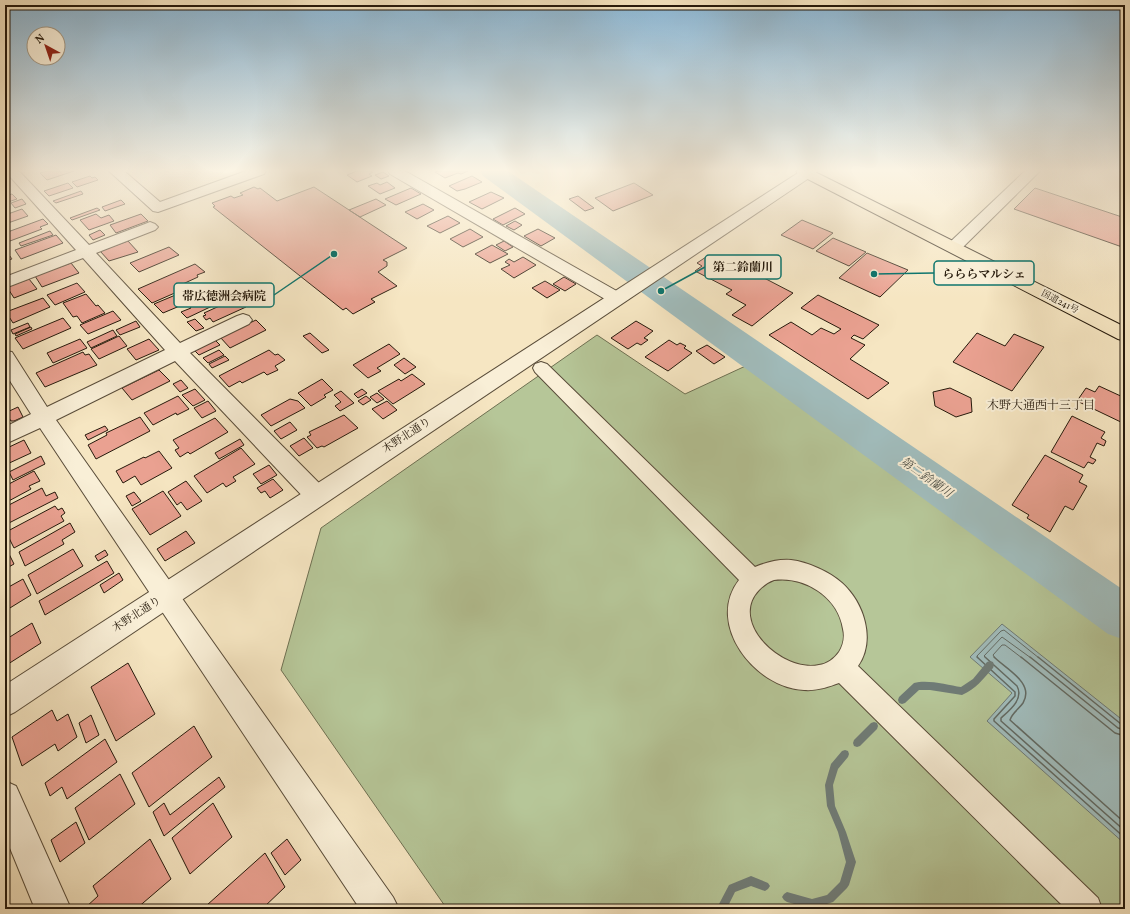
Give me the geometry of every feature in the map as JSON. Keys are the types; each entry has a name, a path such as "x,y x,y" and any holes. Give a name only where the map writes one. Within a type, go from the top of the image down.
{"highway":[{"name":"国道241号","path":"888,214 1125,335"}],"street":[{"path":"52,214 178,352 317,496"},
{"path":"469,214 616,298"},
{"name":"木野北通り","path":"5,702 743,214"},
{"path":"954,247 989,214"},
{"path":"5,283 150,227"},
{"path":"5,436 243,320"},
{"path":"5,357 43,417 166,596 372,905"},
{"path":"541,368 753,579"},
{"path":"792,570 814,577 834,590 849,609 856,630 854,651 842,668 826,676 805,678 784,673 764,661 749,645 740,626 738,608 743,592 753,579 771,571 792,570"},
{"path":"842,668 1087,909"},
{"path":"5,796 53,909"}],"green space":[{"path":"597,335 685,394 752,363 1125,632 1125,909 447,909 281,670 321,528"}],"water":[{"path":"1002,624 1125,722 1125,844 987,721 1012,693 970,657"}],"building":[{"path":"26,214 28,216 5,224 5,215"},
{"path":"82,214 90,214 72,220 70,218"},
{"path":"96,214 101,218 109,215 114,221 89,230 80,220"},
{"path":"141,214 148,221 116,233 110,225"},
{"path":"221,214 355,214 407,248 383,260 387,262 387,266 378,272 397,286 371,299 375,302 353,314 346,308 343,310"},
{"path":"355,214 367,214 360,217"},
{"path":"408,214 427,214 417,219"},
{"path":"504,214 525,214 503,225 493,219"},
{"path":"1027,214 1112,214 1125,218 1125,248"},
{"path":"448,216 460,223 440,233 427,226"},
{"path":"43,219 48,224 40,227 42,229 10,241 5,235 5,233"},
{"path":"802,220 833,233 813,249 781,235"},
{"path":"515,221 522,225 514,230 506,226"},
{"path":"470,229 483,237 463,247 450,239"},
{"path":"538,229 555,238 541,246 524,236"},
{"path":"100,230 105,235 93,240 89,235"},
{"path":"50,231 53,235 21,246 19,243"},
{"path":"56,235 63,243 21,259 15,250"},
{"path":"833,238 866,252 849,266 816,251"},
{"path":"128,241 138,252 109,261 100,251"},
{"path":"504,241 513,247 505,251 496,245"},
{"path":"492,245 508,254 490,263 475,254"},
{"path":"169,247 179,255 139,272 130,263"},
{"path":"5,252 7,252 12,259 5,261"},
{"path":"867,253 908,270 880,297 839,278"},
{"path":"718,256 793,293 752,326 732,315 746,305 726,294 732,290 695,271 702,266 697,263 706,257 712,260"},
{"path":"523,257 536,265 514,278 501,269 510,265 505,262 509,259 514,262"},
{"path":"71,263 79,273 42,287 35,276"},
{"path":"195,264 205,272 197,275 198,277 174,288 177,292 152,303 138,289"},
{"path":"564,277 576,284 565,291 553,284"},
{"path":"29,279 37,289 14,298 7,287"},
{"path":"545,281 560,290 547,298 532,288"},
{"path":"77,283 85,292 55,305 47,295"},
{"path":"185,291 194,300 163,313 154,304"},
{"path":"220,293 227,299 187,318 181,312 191,308 189,305"},
{"path":"86,294 96,306 98,305 105,313 82,323 77,316 73,317 63,303"},
{"path":"818,295 879,325 863,339 854,335 851,338 865,345 850,359 889,383 868,399 769,335 791,322 812,335 821,328 834,334 841,329 801,308"},
{"path":"43,298 50,307 13,323 6,312"},
{"path":"237,298 246,307 213,322 210,318 206,320 203,316 206,315 204,313"},
{"path":"113,311 121,320 88,334 80,325"},
{"path":"63,318 71,328 23,349 15,338"},
{"path":"195,319 204,328 196,331 187,322"},
{"path":"256,320 266,330 230,348 220,337"},
{"path":"136,321 140,327 120,335 116,330"},
{"path":"636,321 653,331 644,338 648,340 641,345 637,343 628,349 611,338"},
{"path":"28,323 30,327 13,334 11,330"},
{"path":"31,327 32,329 16,336 15,334"},
{"path":"113,330 117,336 91,348 87,342"},
{"path":"310,333 329,350 322,353 303,336"},
{"path":"977,333 1005,346 1014,334 1044,347 1012,391 953,362"},
{"path":"119,336 127,346 99,359 91,349"},
{"path":"80,339 87,348 53,363 47,353"},
{"path":"149,339 159,350 136,360 127,349"},
{"path":"214,339 220,345 199,355 193,349"},
{"path":"669,340 677,345 680,343 686,346 684,348 692,353 668,371 645,357"},
{"path":"389,344 400,354 377,368 381,371 368,378 353,365"},
{"path":"707,345 725,357 714,364 696,351"},
{"path":"219,350 224,355 208,363 203,358"},
{"path":"269,350 275,355 278,354 285,360 275,366 278,370 267,375 264,372 242,383 240,381 229,387 219,376"},
{"path":"83,352 85,355 89,354 97,365 45,387 36,373"},
{"path":"225,356 229,360 212,368 209,364"},
{"path":"404,358 416,367 405,374 394,365"},
{"path":"159,370 170,381 132,400 122,388"},
{"path":"412,374 425,384 393,404 378,391 399,379 401,381"},
{"path":"322,379 333,390 324,395 326,397 311,406 298,393"},
{"path":"181,380 188,388 180,392 173,384"},
{"path":"1099,386 1125,398 1125,424 1077,401 1086,388 1095,392"},
{"path":"950,388 971,398 972,412 956,417 935,406 933,392"},
{"path":"195,389 205,400 193,406 182,395"},
{"path":"362,389 367,393 358,398 354,394"},
{"path":"341,391 354,403 340,411 335,406 341,402 334,395"},
{"path":"377,393 384,399 377,403 370,397"},
{"path":"178,396 189,409 177,415 176,413 153,425 144,413"},
{"path":"366,396 371,400 363,405 358,401"},
{"path":"290,399 298,401 305,408 271,426 261,415"},
{"path":"208,401 216,411 202,418 194,408"},
{"path":"387,401 397,410 383,419 372,409"},
{"path":"18,407 23,417 14,421 11,421 9,418 5,420 5,413"},
{"path":"344,415 358,428 324,447 322,446 317,448 307,437 311,435 309,432"},
{"path":"1072,416 1105,432 1101,438 1106,441 1104,446 1097,443 1090,457 1096,460 1093,464 1088,462 1084,468 1051,452"},
{"path":"140,417 150,431 96,459 88,445 107,435 106,433"},
{"path":"215,418 228,432 190,454 188,452 180,457 175,450 179,448 173,440"},
{"path":"290,422 297,430 281,439 274,431"},
{"path":"105,426 108,430 88,440 85,435"},
{"path":"304,438 313,448 299,456 290,446"},
{"path":"240,439 244,445 219,459 215,453"},
{"path":"24,440 31,453 5,465 5,449"},
{"path":"241,448 255,464 233,477 236,481 226,487 223,483 207,493 194,476"},
{"path":"159,451 172,468 141,485 135,476 123,483 116,471"},
{"path":"1045,455 1083,475 1079,482 1087,486 1073,510 1065,506 1050,532 1027,518 1029,515 1012,505"},
{"path":"41,456 45,464 13,480 9,472"},
{"path":"269,465 277,475 261,484 253,474"},
{"path":"34,471 40,481 29,486 31,489 5,503 5,486"},
{"path":"273,479 283,490 270,498 265,491 261,493 257,488"},
{"path":"186,481 202,501 187,510 181,502 177,505 168,492"},
{"path":"42,488 46,496 55,492 58,498 5,525 5,507"},
{"path":"163,491 181,516 150,535 132,509"},
{"path":"134,492 141,501 132,506 126,496"},
{"path":"55,506 58,510 62,508 65,513 61,516 64,521 14,548 6,532"},
{"path":"70,523 75,532 62,540 64,544 25,566 19,552"},
{"path":"186,531 195,543 165,561 157,549"},
{"path":"5,546 14,564 5,569"},
{"path":"73,549 83,566 37,594 28,575"},
{"path":"105,550 108,555 98,561 95,556"},
{"path":"107,561 114,573 45,615 39,601"},
{"path":"119,573 123,580 104,593 100,585"},
{"path":"23,579 31,595 5,611 5,589"},
{"path":"32,623 41,643 5,666 5,640"},
{"path":"128,663 155,714 116,741 91,687"},
{"path":"52,710 57,721 68,714 77,737 58,751 55,744 22,766 12,737"},
{"path":"91,715 99,735 86,743 79,723"},
{"path":"194,726 212,757 149,807 132,773"},
{"path":"105,739 117,762 67,799 62,787 50,796 45,783"},
{"path":"120,774 135,804 89,840 75,808"},
{"path":"219,777 225,787 164,836 153,812 164,803 170,815"},
{"path":"213,803 232,837 190,874 172,838"},
{"path":"76,822 85,843 60,862 51,840"},
{"path":"150,839 171,879 136,909 87,909 86,907 98,896 93,886"},
{"path":"287,839 301,860 285,875 271,853"},
{"path":"265,853 285,887 262,909 209,909 207,905"}],"waterway":[{"name":"第二鈴蘭川","path":"552,214 1125,618"},
{"path":"902,700 917,686 930,686 962,691 976,682 990,665"},
{"path":"857,743 874,726"},
{"path":"787,897 812,904 830,899 844,885 851,862 842,832 831,806 829,785 834,767 845,754"},
{"path":"725,909 724,904 732,888 751,881 765,886"}],"place":[{"name":"帯広徳洲会病院","path":"334,254"},
{"name":"らららマルシェ","path":"874,274"},
{"name":"第二鈴蘭川","path":"661,291"}],"district":[{"name":"木野大通西十三丁目","path":"1041,406"}]}
